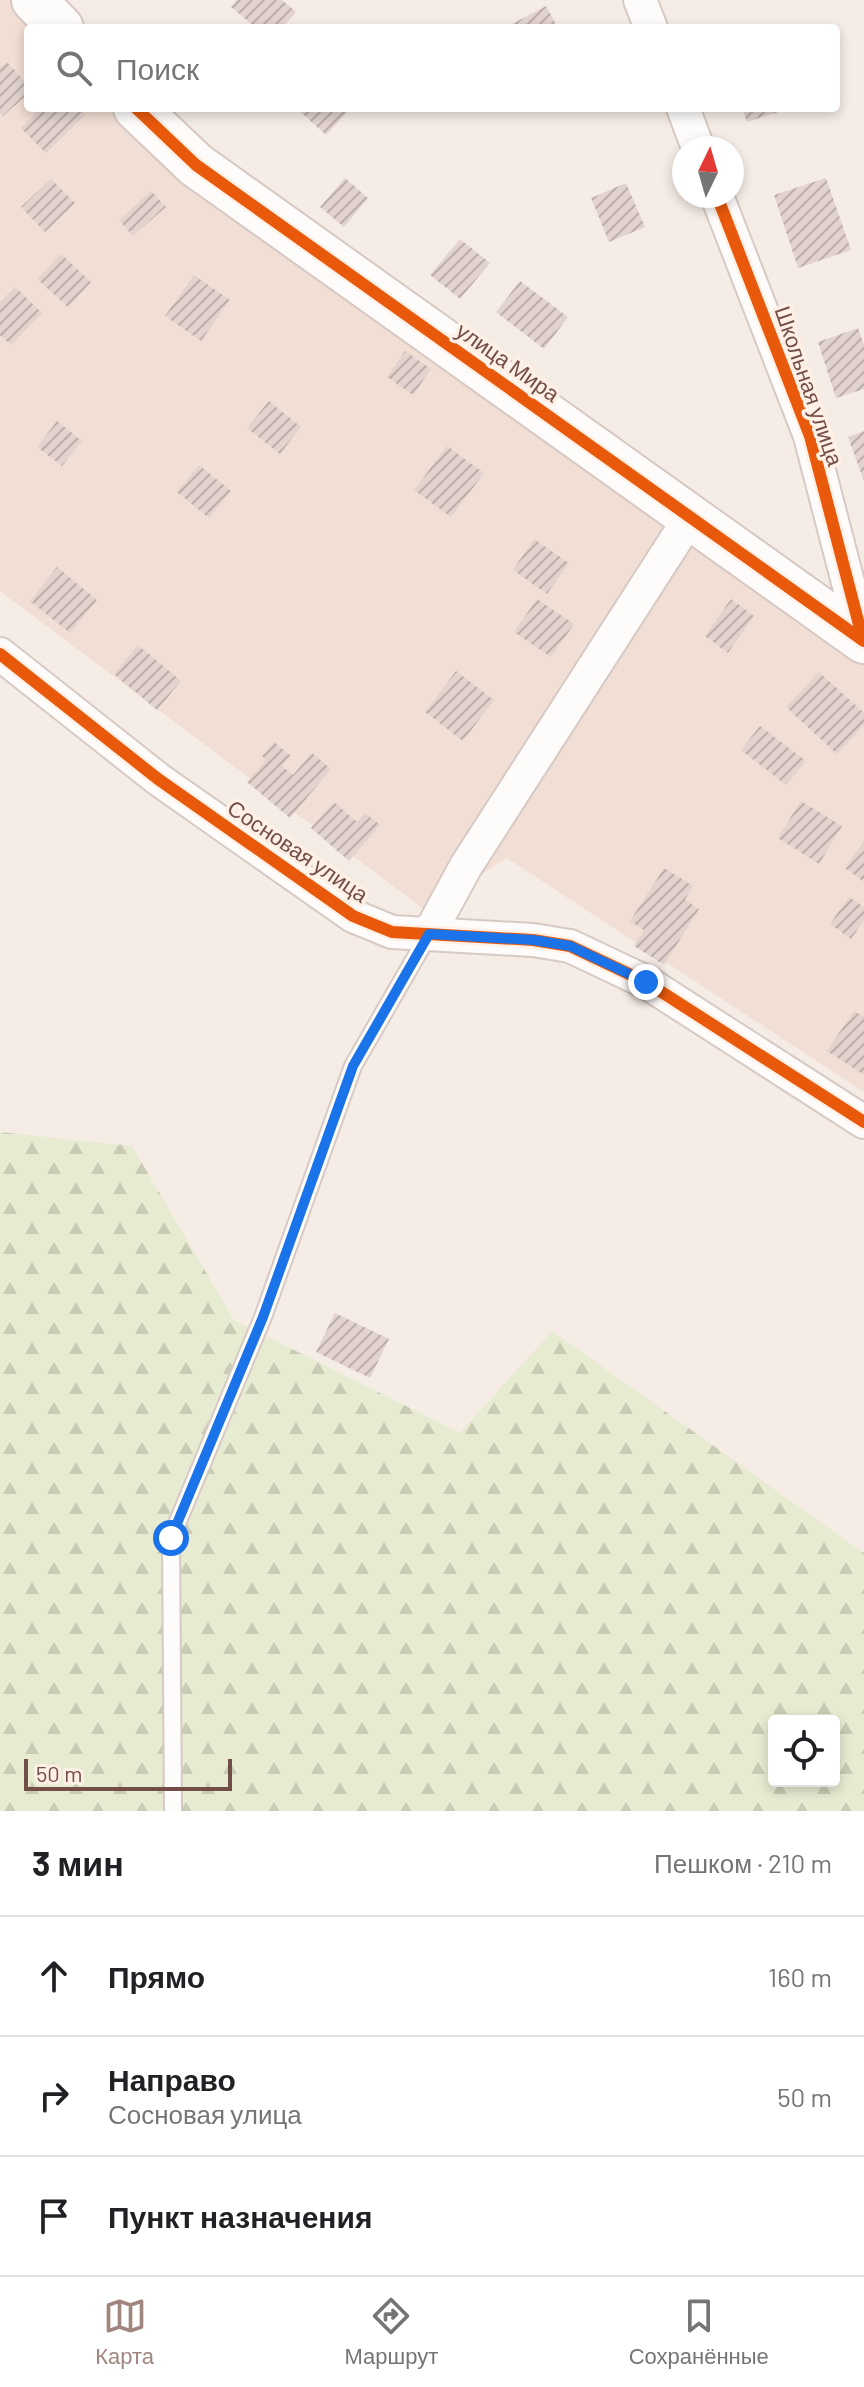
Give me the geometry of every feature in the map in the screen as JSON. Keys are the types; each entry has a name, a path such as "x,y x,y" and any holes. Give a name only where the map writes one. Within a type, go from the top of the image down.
{"street":[{"path":"34,0 57,24"},
{"path":"640,0 649,24"},
{"name":"улица Мира","path":"140,112 196,165 863,641"},
{"path":"684,112 694,136"},
{"name":"Школьная улица","path":"722,208 810,436 863,641"},
{"path":"429,934 466,866 691,516"},
{"name":"Сосновая улица","path":"0,654 158,779 353,916 392,932 533,940 570,946 646,982 864,1122"}],"lane":[{"path":"173,1811 171,1538 263,1317 353,1066 429,934"}],"shaded area":[{"path":"0,0 17,0 40,24 24,24 24,112 125,112 864,657 864,1092 507,858 425,910 0,591"}],"green space":[{"path":"0,1132 132,1146 234,1320 460,1433 552,1331 864,1553 864,1811 0,1811"}],"building":[{"path":"237,0 282,0 296,12 286,24 251,24 231,7"},
{"path":"546,6 556,24 512,24"},
{"path":"7,62 24,81 24,98 3,116 0,113 0,68"},
{"path":"37,112 82,112 85,115 46,153 21,128"},
{"path":"300,112 347,112 326,135"},
{"path":"743,112 779,112 747,122"},
{"path":"345,178 368,198 344,227 320,207"},
{"path":"826,178 851,250 798,268 774,195"},
{"path":"51,179 75,203 45,232 21,207"},
{"path":"626,183 645,227 609,242 591,198"},
{"path":"151,191 166,207 133,236 119,220"},
{"path":"460,239 490,263 460,299 430,275"},
{"path":"61,254 91,282 68,307 37,279"},
{"path":"194,275 230,300 201,341 165,316"},
{"path":"520,281 568,317 544,349 496,312"},
{"path":"15,287 42,313 11,345 0,335 0,302"},
{"path":"858,328 864,345 864,389 836,398 818,342"},
{"path":"405,351 431,369 413,395 387,377"},
{"path":"269,401 301,427 280,454 247,428"},
{"path":"57,421 82,441 62,466 37,447"},
{"path":"864,431 864,481 848,437"},
{"path":"447,446 484,473 451,517 414,490"},
{"path":"199,465 231,491 209,518 177,492"},
{"path":"534,539 569,563 547,594 513,570"},
{"path":"57,567 97,600 70,633 30,601"},
{"path":"537,599 574,624 551,657 514,632"},
{"path":"731,599 754,616 728,653 705,636"},
{"path":"138,645 181,681 157,710 114,674"},
{"path":"456,671 494,700 463,741 425,712"},
{"path":"819,672 864,713 864,725 837,754 786,707"},
{"path":"760,726 806,761 786,785 741,750"},
{"path":"274,742 291,756 282,766 293,775 312,753 331,769 290,818 247,782 266,760 262,756"},
{"path":"801,801 842,826 819,864 778,838"},
{"path":"334,802 357,822 365,813 380,825 349,861 311,828"},
{"path":"864,841 864,882 845,868"},
{"path":"664,868 693,886 685,900 699,909 664,965 634,946 644,930 630,921"},
{"path":"849,897 864,907 864,920 851,939 830,924"},
{"path":"854,1011 864,1017 864,1075 827,1051"},
{"path":"335,1313 389,1339 370,1378 316,1352"}],"cycle path":[{"path":"140,112 196,165 864,641"},
{"path":"722,208 810,436 863,640"},
{"path":"0,654 158,779 353,916 392,932 533,940 570,946 646,982 864,1122"}],"route":[{"path":"171,1538 263,1317 353,1066 429,934 533,940 570,946 646,982"}]}
